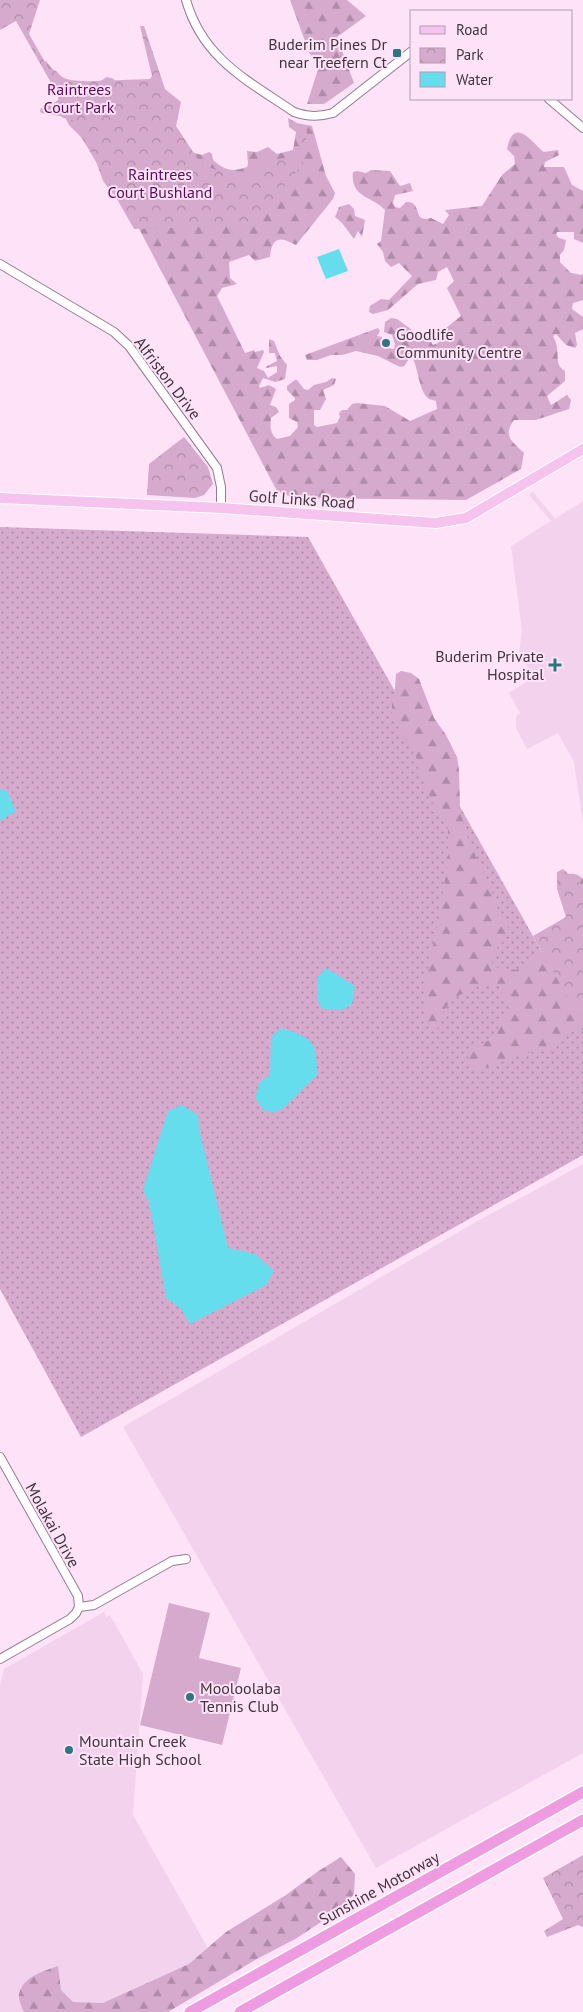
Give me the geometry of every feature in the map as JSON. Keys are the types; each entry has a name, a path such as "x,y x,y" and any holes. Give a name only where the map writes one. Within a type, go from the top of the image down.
{"highway":[{"name":"Sunshine Motorway","path":"190,2012 583,1792"},
{"path":"240,2012 583,1820"}],"main road":[{"name":"Golf Links Road","path":"0,498 221,508 413,522 454,521 483,510 583,449"}],"street":[{"path":"186,0 210,49 230,69 294,112 305,116 322,117 333,113 410,53"},
{"path":"550,100 583,128"},
{"name":"Alfriston Drive","path":"0,264 114,332 129,346 217,468 221,483 221,508"},
{"name":"Molakai Drive","path":"0,1457 78,1596 79,1607"},
{"path":"0,1659 70,1618 79,1607 94,1605 172,1561 186,1559"}],"shaded area":[{"name":"Buderim Private Hospital","path":"533,492 555,519 583,501 583,824 574,762 558,733 527,749 516,728 516,717 520,713 509,693 534,677 519,653 522,630 511,546 551,521 529,495"},
{"path":"583,1164 583,1753 376,1868 123,1427 476,1222"},
{"name":"Mountain Creek State High School","path":"104,1612 106,1617 110,1615 143,1674 133,1815 214,1959 108,2012 0,2012 0,1685 4,1669"}],"green space":[{"name":"Raintrees Court Bushland","path":"0,0 40,0 29,34 49,69 56,71 67,82 150,79 152,76 140,26 144,26 165,89 181,102 176,126 201,164 244,181 266,161 299,156 303,129 307,130 303,164 251,225 134,229 16,21 0,30"},
{"path":"290,0 347,0 366,16 337,37 354,83 324,104 307,104 319,66 309,52"},
{"name":"Raintrees Court Park","path":"46,61 59,75 67,79 86,81 83,92 107,77 114,79 114,85 188,151 202,155 209,152 212,154 213,160 229,170 247,167 247,151 257,152 268,147 277,154 293,150 296,132 289,127 288,118 297,123 312,126 326,176 335,193 333,199 296,245 285,240 277,240 273,245 270,257 255,261 249,255 229,262 230,278 237,284 222,288 217,296 245,353 263,350 264,352 257,368 264,371 268,378 277,372 277,366 266,368 277,361 275,353 269,353 269,339 274,341 280,356 287,365 285,379 275,382 263,378 259,386 260,388 269,385 276,389 270,405 276,407 279,412 271,418 272,432 277,439 290,436 298,427 297,422 289,418 289,404 295,398 287,390 287,386 295,380 304,389 308,390 314,385 326,382 332,378 336,379 334,385 323,390 326,399 320,410 314,410 314,425 317,427 337,423 340,417 339,413 342,410 347,410 352,404 357,403 385,406 410,421 437,409 436,401 429,399 425,395 411,356 404,366 400,367 378,356 356,351 342,355 331,355 317,360 307,360 305,355 378,328 380,331 377,336 382,337 381,347 394,349 395,344 392,335 384,332 385,322 391,318 397,319 423,338 428,333 431,334 433,345 438,343 446,328 461,316 447,288 454,281 447,267 438,272 436,280 418,284 388,310 373,314 369,312 370,306 381,299 389,300 412,276 399,263 391,267 385,261 383,252 377,244 381,241 385,210 359,192 353,181 353,172 366,173 371,170 390,171 400,186 410,183 413,191 395,195 393,203 395,207 400,208 406,202 410,202 416,206 420,217 424,219 431,218 443,224 449,215 445,210 482,206 502,175 515,164 514,156 507,149 510,139 514,134 519,132 524,134 544,152 558,150 559,155 545,162 544,167 564,167 572,185 583,191 583,243 574,239 574,232 557,232 556,235 566,240 564,250 560,255 560,262 571,273 582,275 583,273 583,300 573,303 572,309 583,317 583,329 575,333 577,345 575,348 566,345 556,334 553,336 557,345 559,364 565,371 565,381 547,396 551,405 567,395 571,400 569,409 536,420 514,420 509,435 510,439 524,453 521,469 466,500 294,498 277,491 136,223 103,181 95,158 66,119 60,116 41,113 41,108 51,105 58,100 59,90 42,63"},
{"path":"349,204 354,209 355,216 365,220 362,237 358,231 354,239 335,217 339,207"},
{"path":"184,437 208,467 213,484 204,495 195,498 147,495 149,464"},
{"path":"0,527 308,537 578,1016 583,1015 583,1155 81,1437 0,1289"},
{"path":"401,671 411,673 419,679 434,718 446,735 457,757 460,808 465,832 509,930 505,941 497,948 492,966 509,970 521,969 525,967 527,962 548,949 573,920 563,904 559,893 559,876 575,874 583,879 583,1030 564,1033 563,1041 552,1049 521,1054 482,1069 477,1070 468,1066 468,1059 473,1050 497,1035 501,1021 512,1012 509,1002 502,996 501,986 495,984 480,986 458,996 446,1008 438,1028 433,1029 424,1024 427,973 438,924 448,860 448,829 444,818 434,806 419,772 416,757 392,717 396,674"},
{"path":"563,869 583,886 583,1015 578,1016 533,936 566,917 557,889 557,872"},
{"name":"Mooloolaba Tennis Club","path":"169,1603 210,1613 199,1658 241,1668 222,1745 140,1725"},
{"path":"583,1855 583,1927 578,1925 547,1937 544,1931 563,1919 543,1878"},
{"path":"341,1857 355,1874 354,1894 342,1908 297,1938 257,1959 168,2012 24,2012 19,1997 23,1985 33,1976 58,1966 61,1990 73,2002 103,2003 189,1964 226,1932 286,1895"}],"water":[{"path":"339,249 348,271 326,279 317,257"},
{"path":"0,789 7,791 16,811 0,821"},
{"path":"326,968 355,986 352,1003 342,1010 321,1008 317,998 317,978"},
{"path":"281,1028 300,1035 311,1042 316,1055 317,1075 284,1108 273,1113 263,1110 255,1097 260,1082 270,1075 271,1037"},
{"path":"182,1105 198,1115 199,1129 228,1248 255,1254 274,1271 266,1285 190,1324 181,1309 166,1298 149,1202 143,1190 168,1111"}],"place":[{"name":"Buderim Pines Dr near Treefern Ct","path":"397,53"},
{"name":"Goodlife Community Centre","path":"386,343"},
{"name":"Buderim Private Hospital","path":"555,665"},
{"name":"Mooloolaba Tennis Club","path":"190,1697"},
{"name":"Mountain Creek State High School","path":"69,1750"}]}
